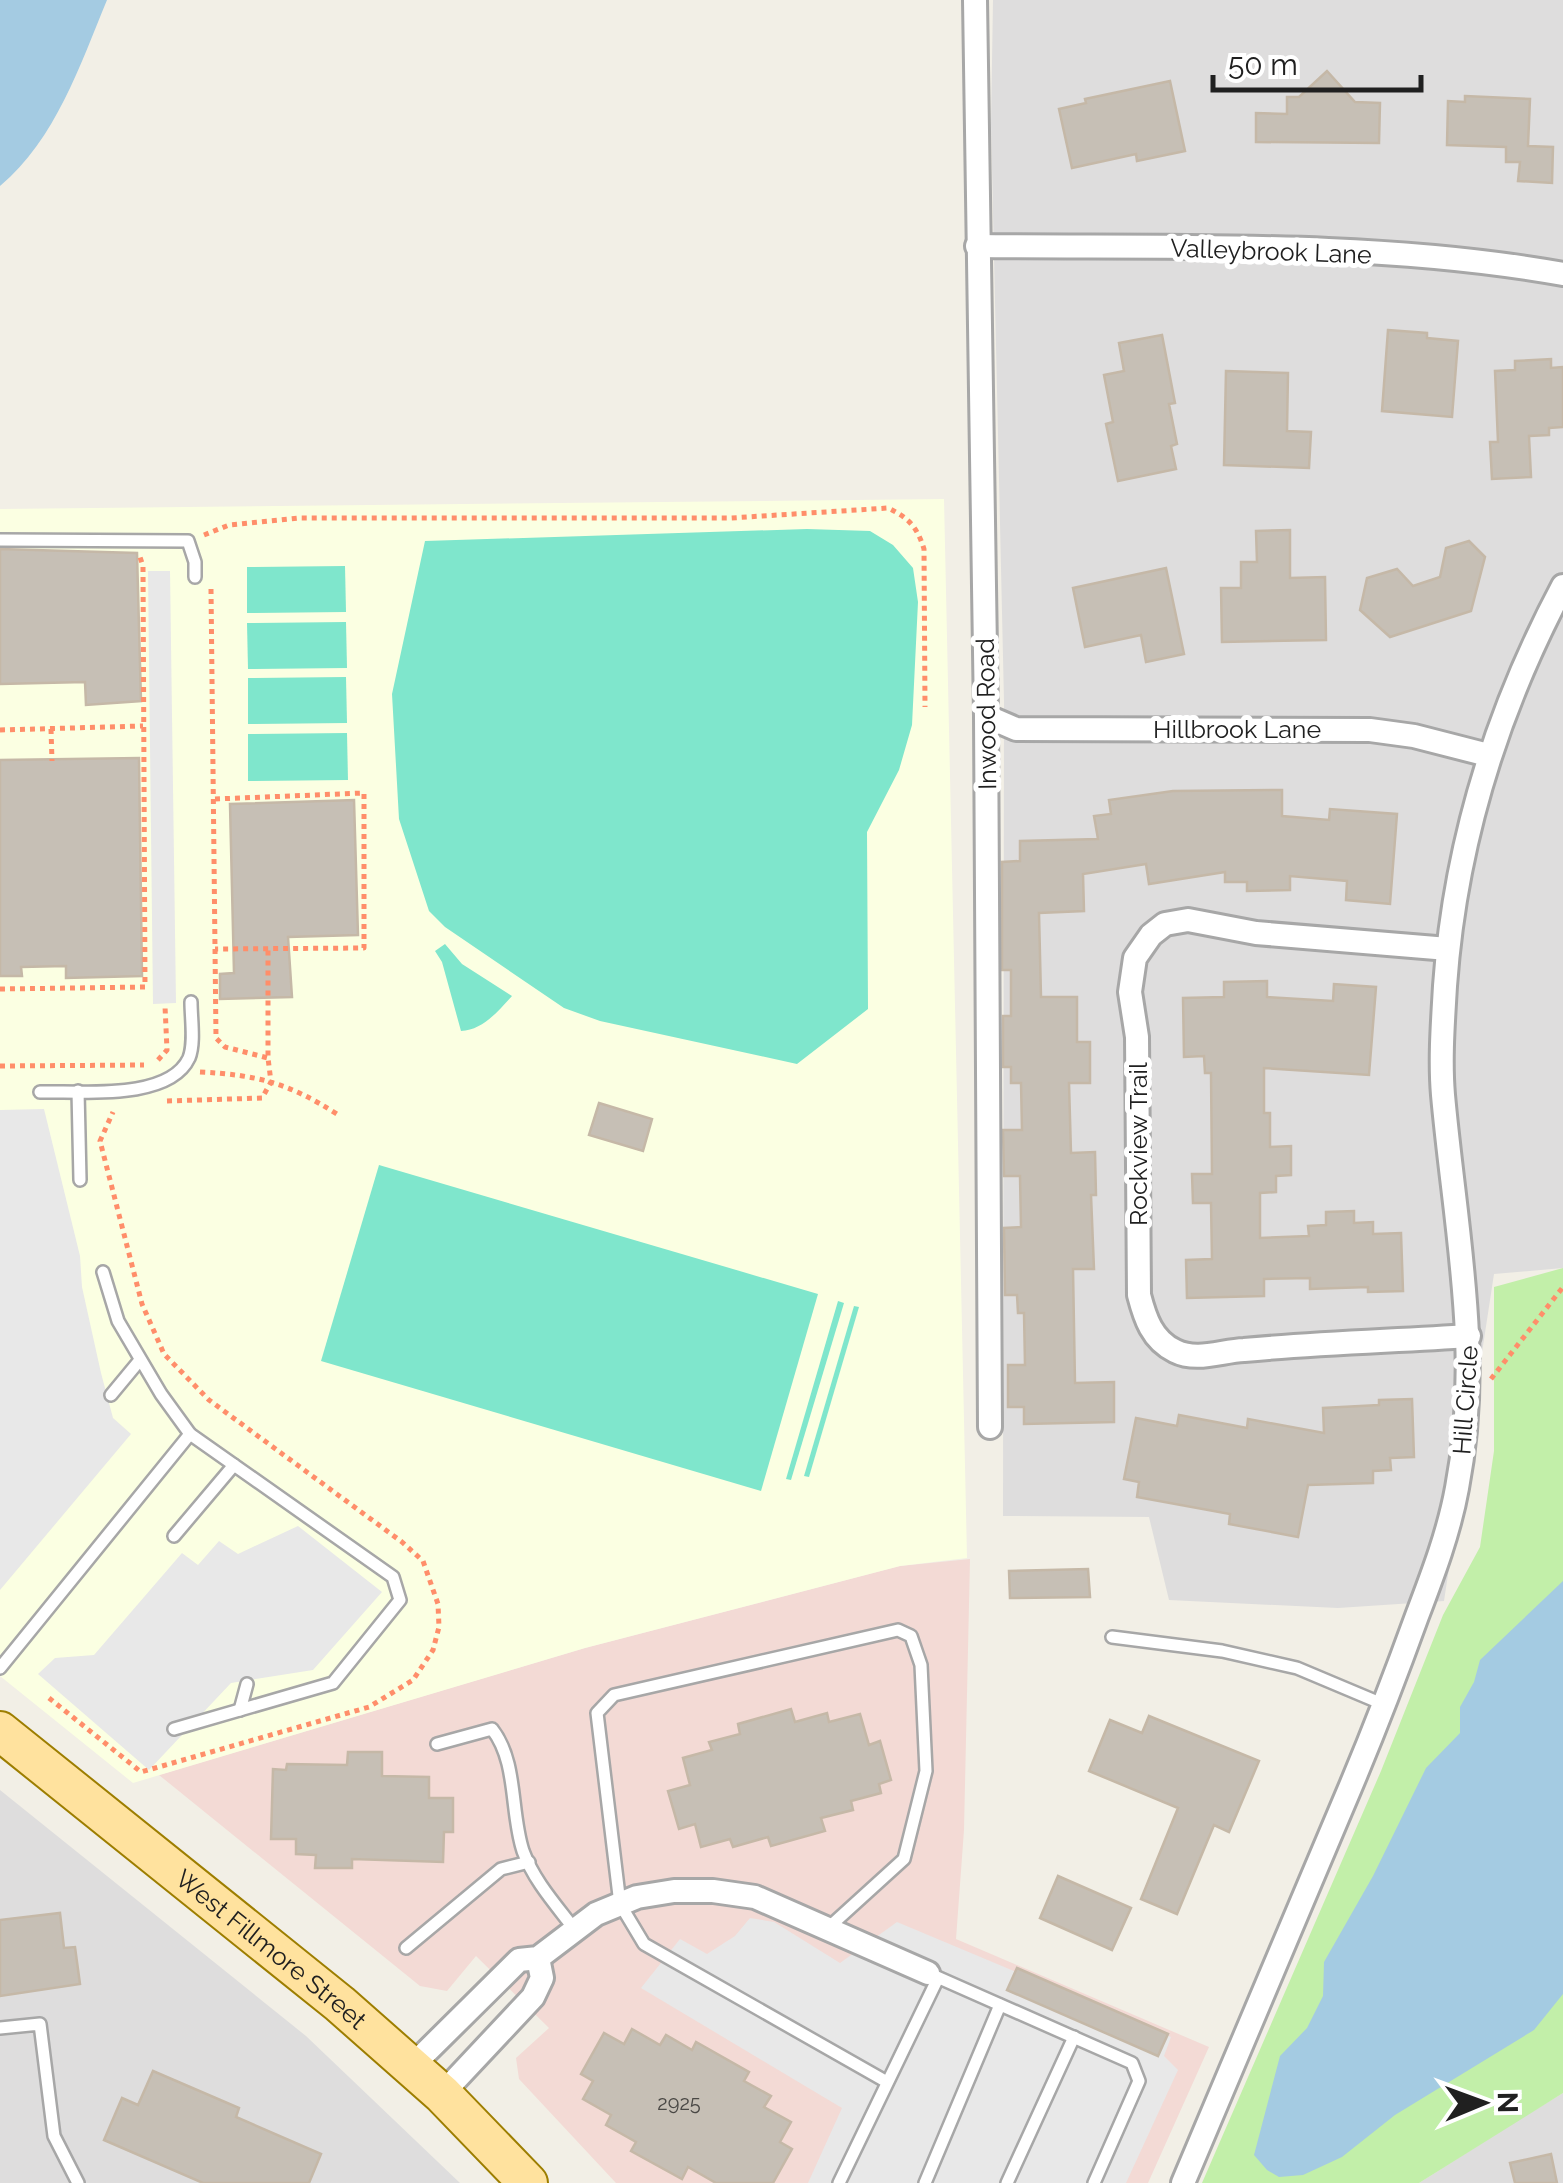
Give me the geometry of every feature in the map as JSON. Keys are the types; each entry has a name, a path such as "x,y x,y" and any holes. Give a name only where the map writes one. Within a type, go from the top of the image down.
{"main road":[{"name":"West Fillmore Street","path":"0,1731 270,1946 442,2094 528,2183"}],"street":[{"name":"Inwood Road","path":"976,0 990,1427"},
{"name":"Valleybrook Lane","path":"978,246 1278,249 1410,256 1563,274"},
{"name":"Hill Circle","path":"1184,2183 1385,1705 1444,1543 1457,1488 1470,1336 1442,1090 1453,900 1466,832 1488,754 1563,586"},
{"name":"Hillbrook Lane","path":"986,716 1016,728 1370,730 1488,754"},
{"name":"Rockview Trail","path":"1448,950 1256,932 1188,920 1165,924 1151,935 1135,958 1130,992 1137,1037 1139,1295 1146,1321 1159,1341 1194,1357 1239,1350 1470,1336"},
{"path":"411,2067 519,1960 538,1958 596,1914 674,1890 755,1897 933,1975"},
{"path":"442,2094 533,1996 542,1978 538,1958"}],"lane":[{"path":"0,540 188,541 195,562 194,577"},
{"path":"40,1092 133,1089 162,1084 180,1071 191,1054 192,1002"},
{"path":"78,1091 80,1180"},
{"path":"103,1272 118,1322 190,1434 394,1577 400,1600 333,1684 174,1729"},
{"path":"111,1396 140,1360"},
{"path":"0,1668 190,1434"},
{"path":"174,1536 234,1465"},
{"path":"827,1929 904,1859 926,1771 920,1665 911,1636 898,1630 614,1696 596,1714 620,1904 644,1944 887,2082"},
{"path":"1112,1637 1222,1651 1297,1668 1385,1705"},
{"path":"240,1710 247,1684"},
{"path":"437,1744 492,1729 506,1755 523,1849 540,1885 575,1930"},
{"path":"406,1948 502,1870 529,1862"},
{"path":"839,2183 933,1975 1132,2063 1139,2080 1094,2183"},
{"path":"925,2183 1000,2005"},
{"path":"0,2028 40,2024 54,2136 78,2183"},
{"path":"1007,2183 1074,2037"}],"path":[{"path":"188,541 229,525 300,518 731,518 888,508 917,528 924,549 925,707"},
{"path":"210,532 210,552"},
{"path":"0,989 144,986 143,566 134,540"},
{"path":"211,590 216,1038 224,1047 268,1058"},
{"path":"0,730 143,726"},
{"path":"51,729 52,760"},
{"path":"215,799 364,793 364,948 215,948"},
{"path":"164,1102 262,1098 271,1082 268,948"},
{"path":"0,1066 154,1065 167,1050 165,1006"},
{"path":"180,1071 251,1074 308,1096 337,1114"},
{"path":"48,1698 141,1772 369,1707 413,1680 434,1650 438,1627 438,1604 423,1561 210,1400 164,1354 142,1304 100,1141 112,1113 126,1106"},
{"path":"1467,1404 1503,1366 1563,1286"}],"shaded area":[{"path":"993,0 1563,0 1563,1268 1494,1274 1444,1601 1338,1608 1169,1600 1149,1517 1003,1516 1004,701 991,124"},
{"path":"944,499 967,1558 900,1566 585,1648 133,1783 0,1676 0,509"},
{"path":"148,571 170,571 176,1003 153,1004"},
{"path":"44,1109 80,1256 82,1287 113,1418 131,1434 0,1590 0,1110"},
{"path":"298,1526 382,1592 313,1670 231,1683 149,1770 38,1674 55,1658 94,1655 182,1553 198,1565 219,1541 238,1554"},
{"path":"970,1559 964,1830 956,1939 1209,2047 1148,2183 616,2183 519,2079 516,2058 549,2028 476,1956 447,1991 420,1986 159,1775 585,1648 900,1566"},
{"path":"0,1790 306,2036 460,2183 0,2183"},
{"path":"750,1918 774,1922 840,1963 897,1922 1171,2037 1164,2056 1178,2070 1126,2183 808,2183 842,2108 641,1988 680,1939 707,1954 735,1936"},
{"path":"1563,2093 1563,2183 1419,2183 1509,2126"}],"green space":[{"path":"807,529 870,531 893,545 913,568 918,602 912,725 899,770 867,832 868,1009 797,1064 600,1021 564,1008 445,927 429,911 399,819 392,694 425,541"},
{"path":"345,566 346,612 247,613 247,567"},
{"path":"346,622 347,668 248,669 247,623"},
{"path":"346,677 347,723 248,724 248,678"},
{"path":"347,733 348,780 248,781 248,734"},
{"path":"445,944 462,964 512,996 489,1019 469,1030 461,1031 442,962 435,951"},
{"path":"379,1165 818,1294 761,1491 321,1361"},
{"path":"1563,1268 1563,2093 1419,2183 1202,2183 1381,1771 1443,1615 1480,1547 1494,1451 1494,1287"},
{"path":"838,1301 844,1303 791,1480 786,1479"},
{"path":"854,1306 859,1307 809,1477 804,1476"}],"water":[{"path":"0,0 107,0 51,124 20,167 0,186"},
{"path":"1563,1581 1563,1994 1534,2030 1395,2115 1342,2157 1303,2175 1279,2177 1254,2155 1280,2056 1307,2028 1323,1996 1324,1962 1373,1876 1426,1768 1460,1733 1460,1707 1474,1682 1480,1660"}],"building":[{"path":"1327,71 1355,102 1380,103 1379,143 1256,142 1256,113 1287,114 1287,97 1299,97"},
{"path":"1170,81 1185,151 1137,161 1136,154 1072,168 1059,109 1086,103 1085,99"},
{"path":"1465,96 1530,99 1528,146 1553,147 1552,183 1518,181 1520,162 1506,162 1506,147 1447,145 1448,101 1465,102"},
{"path":"1388,330 1427,333 1427,338 1458,341 1452,417 1382,411"},
{"path":"1162,335 1175,403 1169,404 1177,444 1171,446 1176,469 1118,481 1106,424 1113,422 1104,375 1124,371 1119,343"},
{"path":"1551,359 1551,368 1563,367 1563,427 1549,428 1549,435 1529,436 1531,477 1492,479 1490,442 1498,442 1495,371 1515,370 1515,361"},
{"path":"1226,371 1288,373 1287,431 1311,432 1309,468 1224,465"},
{"path":"1290,530 1290,578 1325,577 1326,640 1222,642 1221,588 1241,588 1241,562 1257,562 1256,531"},
{"path":"1469,541 1485,557 1471,611 1390,637 1360,610 1367,578 1397,569 1413,586 1440,577 1446,548"},
{"path":"0,549 137,553 141,701 86,705 85,682 0,684"},
{"path":"1166,568 1184,654 1146,662 1141,635 1085,647 1073,588"},
{"path":"139,758 142,976 66,978 66,966 21,967 22,976 0,976 0,760"},
{"path":"1282,790 1282,816 1329,820 1330,809 1397,814 1390,904 1346,900 1347,881 1290,876 1290,890 1247,891 1247,882 1225,882 1225,872 1149,884 1146,864 1083,874 1084,911 1039,913 1041,997 1077,997 1077,1042 1090,1042 1090,1083 1069,1083 1071,1153 1095,1152 1096,1195 1091,1195 1094,1269 1073,1269 1075,1383 1114,1382 1114,1422 1024,1424 1024,1407 1008,1407 1008,1365 1025,1365 1024,1313 1018,1313 1017,1295 1005,1295 1004,1228 1021,1227 1020,1176 1004,1176 1003,1130 1022,1130 1021,1083 1011,1083 1011,1067 1003,1067 1003,1016 1011,1016 1011,970 1002,970 1002,862 1020,861 1020,841 1098,839 1094,816 1111,814 1109,800 1173,791"},
{"path":"354,800 358,935 288,937 292,997 220,999 220,974 234,973 230,804"},
{"path":"1267,981 1267,997 1333,1001 1334,984 1376,987 1369,1075 1264,1068 1264,1113 1270,1113 1270,1147 1291,1146 1291,1175 1276,1176 1276,1192 1260,1193 1260,1238 1309,1236 1308,1226 1326,1225 1326,1212 1354,1211 1354,1223 1373,1222 1373,1234 1401,1233 1403,1291 1368,1292 1368,1287 1310,1289 1310,1278 1264,1279 1264,1296 1187,1298 1186,1260 1212,1259 1211,1203 1193,1203 1192,1174 1212,1174 1211,1073 1205,1073 1204,1056 1184,1057 1183,998 1224,997 1224,982"},
{"path":"599,1103 652,1119 643,1151 589,1135"},
{"path":"1412,1399 1414,1457 1390,1458 1391,1470 1373,1471 1373,1483 1308,1485 1298,1537 1229,1524 1230,1514 1137,1497 1139,1482 1124,1479 1136,1418 1177,1426 1179,1415 1247,1428 1248,1419 1324,1433 1323,1408"},
{"path":"1088,1569 1090,1597 1010,1598 1009,1571"},
{"path":"791,1709 795,1722 827,1713 829,1722 860,1714 869,1745 880,1741 891,1780 879,1784 881,1793 851,1801 853,1810 821,1818 825,1831 771,1846 768,1837 733,1847 730,1839 701,1847 695,1824 679,1829 668,1791 690,1785 683,1758 712,1750 709,1742 740,1734 738,1724"},
{"path":"1149,1716 1259,1761 1229,1832 1214,1825 1177,1914 1141,1899 1178,1808 1089,1771 1110,1720 1142,1733"},
{"path":"348,1752 382,1752 382,1776 429,1777 429,1798 453,1798 453,1832 444,1832 443,1862 352,1859 352,1868 315,1868 316,1855 296,1854 296,1839 271,1839 273,1769 286,1770 287,1764 347,1765"},
{"path":"1058,1876 1131,1908 1112,1950 1040,1918"},
{"path":"60,1913 64,1948 75,1947 80,1984 0,1996 0,1920"},
{"path":"1017,1968 1168,2034 1158,2056 1007,1990"},
{"path":"632,2029 660,2045 666,2035 692,2050 696,2042 749,2072 744,2081 771,2096 764,2107 791,2122 780,2142 792,2149 773,2183 716,2183 688,2167 682,2179 631,2151 636,2142 606,2125 611,2115 583,2099 593,2081 581,2074 604,2033 624,2044"},
{"path":"153,2071 239,2108 236,2117 321,2154 309,2183 203,2183 104,2140 122,2098 138,2105"},
{"path":"1551,2154 1557,2183 1515,2183 1510,2163"}]}
